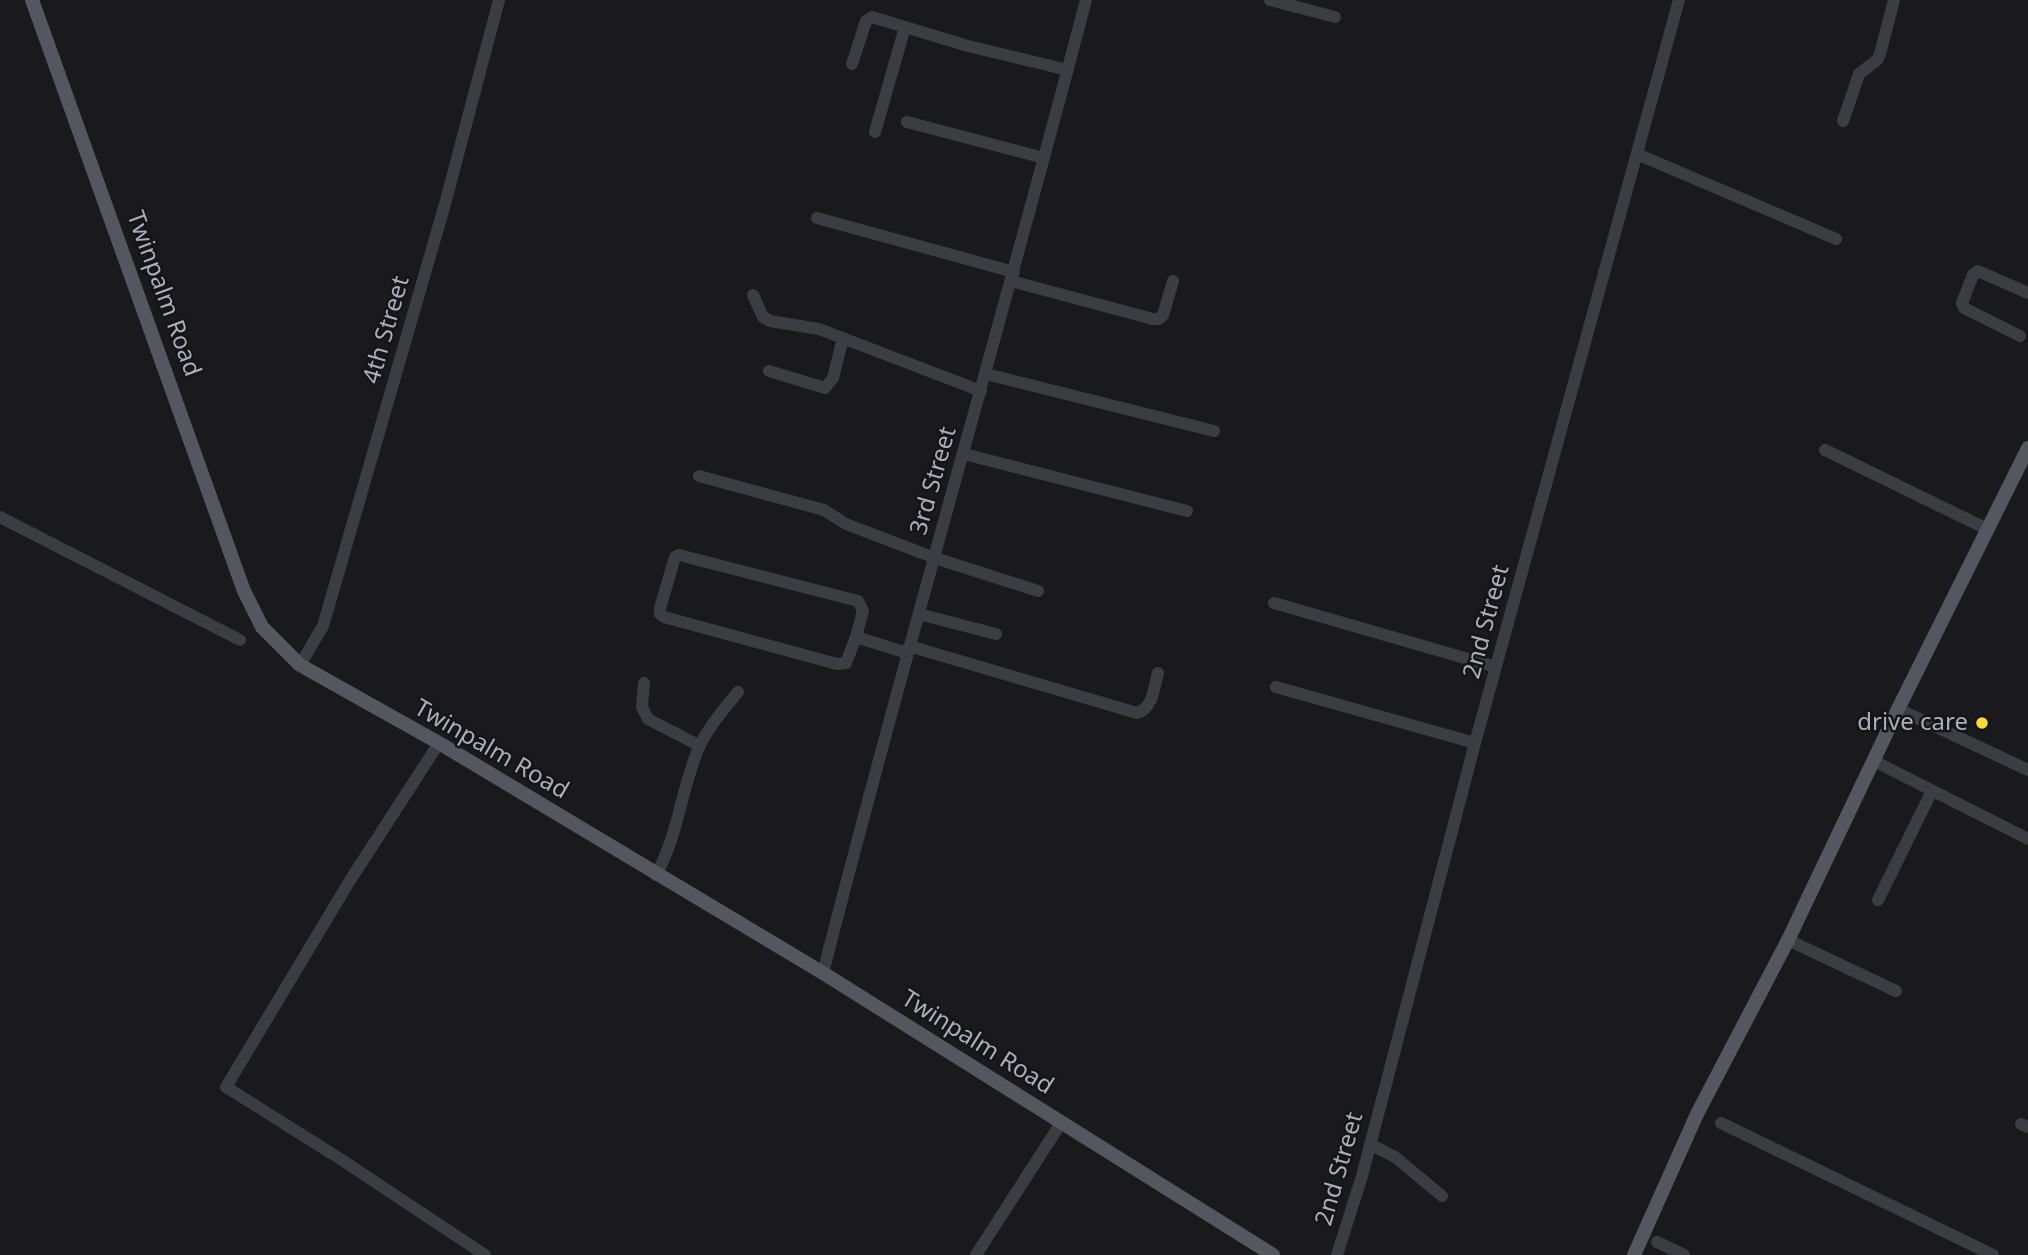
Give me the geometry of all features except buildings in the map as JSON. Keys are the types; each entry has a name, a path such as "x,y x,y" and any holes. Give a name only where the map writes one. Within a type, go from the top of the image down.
{"main road":[{"name":"Twinpalm Road","path":"32,0 244,591 262,627 300,665 439,743 823,973 1273,1255"},
{"path":"1634,1255 1697,1114 1788,940 1898,709 2028,447"}],"street":[{"name":"4th Street","path":"300,665 323,626 327,613 445,204 499,0"},
{"name":"3rd Street","path":"823,973 869,789 1013,277 1086,0"},
{"path":"1270,0 1335,17"},
{"name":"2nd Street","path":"1337,1255 1370,1144 1475,743 1679,0"},
{"path":"1843,121 1859,74 1877,60 1880,54 1892,0"},
{"path":"852,64 869,18 1068,70"},
{"path":"876,132 905,27"},
{"path":"907,122 1044,158"},
{"path":"1637,154 1836,239"},
{"path":"817,218 1153,319 1163,316 1173,281"},
{"path":"2020,336 1964,308 1962,303 1973,275 1978,271 2028,293"},
{"path":"753,295 763,317 770,321 819,329 981,391"},
{"path":"769,371 825,388 833,378 843,338"},
{"path":"986,374 1214,431"},
{"path":"1825,450 1987,529"},
{"path":"964,454 1187,511"},
{"path":"699,476 824,510 846,524 934,558 1038,591"},
{"path":"0,517 240,640"},
{"path":"684,555 858,601 863,611 856,637 850,657 842,665 664,617 660,614 660,608 675,557 684,555"},
{"path":"1274,603 1496,667"},
{"path":"919,614 996,634"},
{"path":"856,637 1137,713 1143,712 1150,702 1158,673"},
{"path":"644,683 642,707 648,719 700,746"},
{"path":"1276,687 1475,743"},
{"path":"656,875 667,856 700,746 711,725 738,692"},
{"path":"1898,709 2028,770"},
{"path":"439,743 349,882 226,1087 485,1255"},
{"path":"1874,761 2028,839"},
{"path":"1878,900 1932,791"},
{"path":"1788,940 1896,991"},
{"path":"976,1255 1061,1123"},
{"path":"1721,1123 1993,1255"},
{"path":"1370,1144 1395,1157 1442,1196"},
{"path":"1657,1242 1684,1255"}],"place":[{"name":"drive care","path":"1982,723"}]}
